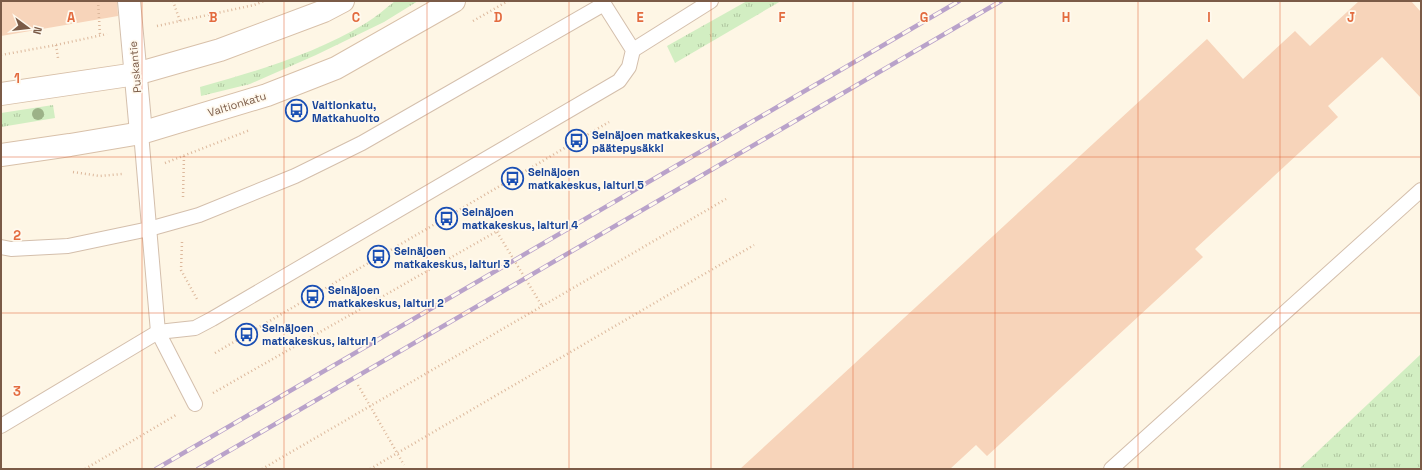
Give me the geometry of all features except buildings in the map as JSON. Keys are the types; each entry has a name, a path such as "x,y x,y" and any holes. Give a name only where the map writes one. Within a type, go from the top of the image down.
{"main road":[{"name":"Puskantie","path":"129,1 141,133"},
{"path":"1,94 136,74 220,50 324,11 343,1"},
{"name":"Valtionkatu","path":"1,155 141,133 267,95 336,68 454,1"}],"lane":[{"path":"633,50 711,1"},
{"path":"1,246 11,249 68,246 149,229 183,220 296,176 362,143 607,3 633,50 629,67 619,81 212,319 195,328 158,332 1,426"},
{"path":"141,133 158,332 195,404"},
{"path":"1111,469 1421,190"}],"path":[{"path":"1,55 100,35 98,1"},
{"path":"173,1 180,22 254,5 264,1"},
{"path":"215,353 609,122"},
{"path":"184,156 181,270 198,299 195,328"},
{"path":"262,469 726,199"},
{"path":"85,469 195,404 515,221"},
{"path":"497,232 542,306"},
{"path":"370,469 754,245"},
{"path":"358,385 404,465"}],"green space":[{"path":"395,1 418,1 384,22 316,55 250,84 201,96 200,87 285,61 327,44 366,23"},
{"path":"747,1 781,1 675,63 667,46"},
{"path":"53,105 55,118 1,127 1,113"},
{"path":"1421,354 1421,469 1299,469"}],"railway":[{"path":"156,469 959,1"},
{"path":"198,469 1001,1"}],"place":[{"name":"Valtionkatu, Matkahuolto","path":"296,111"},
{"name":"Seinäjoen matkakeskus, päätepysäkki","path":"576,141"},
{"name":"Seinäjoen matkakeskus, laituri 5","path":"513,178"},
{"name":"Seinäjoen matkakeskus, laituri 4","path":"446,218"},
{"name":"Seinäjoen matkakeskus, laituri 3","path":"379,257"},
{"name":"Seinäjoen matkakeskus, laituri 2","path":"312,296"},
{"name":"Seinäjoen matkakeskus, laituri 1","path":"247,334"}]}
